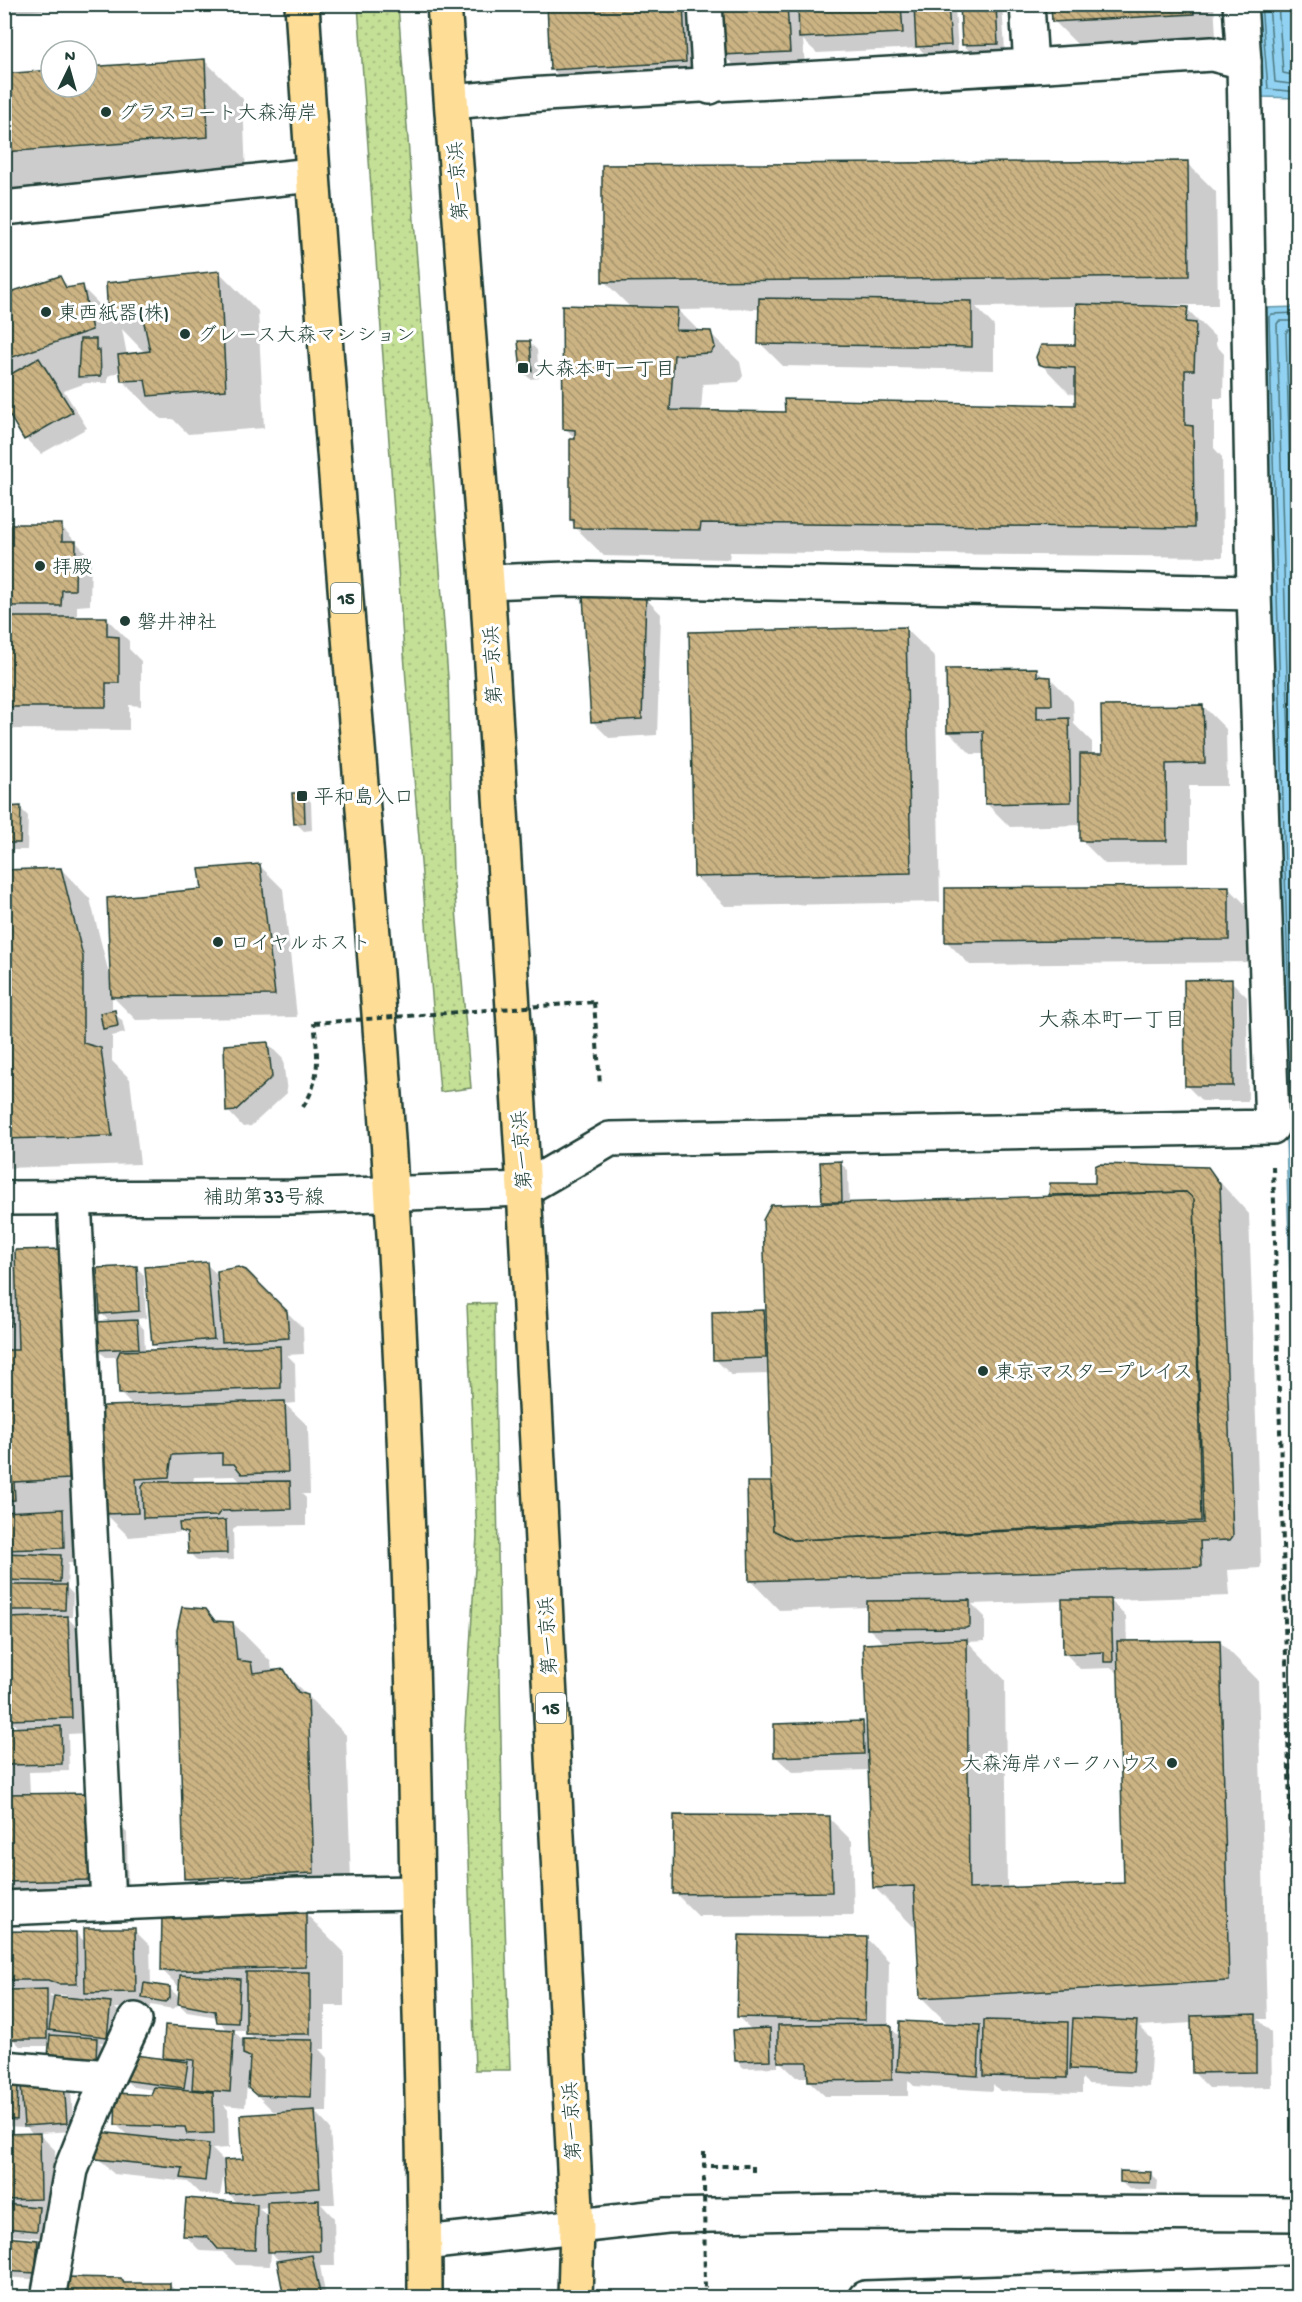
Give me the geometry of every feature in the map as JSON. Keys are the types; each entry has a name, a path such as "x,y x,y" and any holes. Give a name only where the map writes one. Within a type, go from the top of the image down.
{"highway":[{"name":"15","path":"302,4 312,175 391,1192 409,1548 425,2298"},
{"name":"第一京浜","path":"444,4 487,582 524,1189 577,2227 575,2298"}],"street":[{"path":"705,4 710,87"},
{"path":"1027,4 1031,66"},
{"path":"524,1189 610,1139 1272,1126 1268,1080 1254,593 1244,62 1240,4"},
{"path":"452,102 526,95 710,87 1212,54 1244,62"},
{"path":"4,208 312,175"},
{"path":"487,582 578,579 1254,593"},
{"name":"補助第33号線","path":"4,1198 291,1197 524,1189"},
{"path":"74,1198 108,1904"},
{"path":"4,1908 318,1894 417,1893"},
{"path":"48,2298 71,2170 108,2077 135,2020"},
{"path":"4,2068 108,2077"},
{"path":"425,2244 667,2216 831,2212 1298,2214"},
{"path":"865,2298 1298,2283"}],"path":[{"path":"303,1107 311,1094 317,1072 314,1023 536,1006 594,1002 600,1085"},
{"path":"1272,1126 1298,2112"},
{"path":"704,2152 704,2166 753,2166 753,2177"},
{"path":"705,2298 704,2178 709,2178"}],"green space":[{"path":"358,5 398,5 448,678 453,873 471,1088 440,1092 406,681"},
{"path":"494,1303 503,1866 510,2070 475,2070 464,1742 477,1536 467,1304"}],"water":[{"path":"1255,5 1297,5 1297,98 1262,97"},
{"path":"1298,307 1297,1532 1263,308"}],"building":[{"path":"547,4 683,4 686,62 550,70"},
{"path":"719,4 787,4 790,52 722,55"},
{"path":"798,4 901,4 903,33 799,38"},
{"path":"914,4 948,4 951,45 916,47"},
{"path":"960,4 996,4 998,44 962,45"},
{"path":"1051,4 1193,4 1194,14 1052,22"},
{"name":"グラスコート大森海岸","path":"205,59 208,137 4,152 4,74 39,71 39,99 99,99 99,66"},
{"path":"1188,161 1189,276 602,282 602,165"},
{"name":"グレース大森マンション","path":"220,271 226,390 148,396 145,380 121,381 118,355 150,351 143,318 108,318 106,283"},
{"name":"東西紙器(株)","path":"60,276 66,288 83,285 92,330 4,360 4,294"},
{"path":"759,298 972,301 972,347 758,344"},
{"path":"1076,304 1188,307 1186,322 1196,323 1194,370 1185,370 1185,425 1193,426 1194,528 701,523 700,530 574,528 574,520 570,520 570,439 575,439 575,430 563,429 562,305 678,308 676,330 711,331 715,347 710,353 674,355 670,410 785,412 784,399 1075,405 1075,368 1044,366 1038,364 1036,357 1041,345 1075,345"},
{"path":"80,339 96,339 96,350 100,350 101,376 78,377"},
{"path":"518,341 530,341 532,371 521,372"},
{"path":"39,358 73,412 24,440 4,406 7,401 4,396 4,378"},
{"name":"拝殿","path":"4,524 62,524 62,541 76,541 75,590 62,590 61,606 4,606"},
{"path":"583,596 646,596 642,719 591,722"},
{"path":"4,617 107,617 107,636 119,637 119,683 106,683 106,707 4,707"},
{"path":"906,627 911,873 694,877 689,632"},
{"path":"1037,668 1037,676 1051,677 1052,705 1037,705 1037,719 1069,718 1071,802 985,804 983,731 947,732 946,669"},
{"path":"1203,705 1205,763 1166,764 1167,841 1080,841 1080,754 1102,754 1101,706"},
{"path":"292,793 304,793 305,823 294,824"},
{"path":"21,806 20,843 4,843 4,807"},
{"path":"260,864 275,995 111,997 107,898 202,889 199,869"},
{"path":"61,868 83,956 83,1043 101,1048 112,1136 4,1139 4,870"},
{"path":"1229,886 1229,940 945,942 945,888"},
{"path":"1232,979 1233,1086 1185,1086 1184,980"},
{"path":"115,1010 118,1026 103,1029 100,1013"},
{"path":"268,1042 272,1077 235,1111 226,1112 224,1045"},
{"path":"841,1161 842,1202 822,1202 820,1162"},
{"path":"1099,1164 1208,1167 1220,1184 1233,1536 1230,1540 1200,1541 1201,1567 749,1581 747,1482 771,1482 773,1530 793,1540 1203,1523 1194,1200 1186,1192 1049,1195 1050,1183 1095,1183 1095,1166"},
{"name":"東京マスタープレイス","path":"1186,1192 1194,1199 1201,1521 793,1540 773,1530 763,1220 771,1205"},
{"path":"4,1242 6,1242 10,1326 4,1326"},
{"path":"61,1249 69,1479 14,1482 15,1500 4,1501 4,1350 18,1350 15,1250"},
{"path":"207,1262 214,1339 152,1345 145,1267"},
{"path":"137,1266 139,1311 100,1314 97,1268"},
{"path":"238,1267 246,1270 287,1311 289,1338 222,1342 217,1271"},
{"path":"764,1310 766,1358 713,1360 712,1312"},
{"path":"137,1320 139,1348 97,1350 95,1322"},
{"path":"280,1346 281,1388 119,1394 117,1358 120,1351"},
{"path":"285,1401 288,1472 242,1474 234,1464 222,1464 222,1453 172,1455 169,1477 136,1479 138,1513 104,1514 101,1412 104,1406"},
{"path":"290,1481 291,1509 221,1511 217,1516 143,1518 142,1487 145,1482"},
{"path":"63,1509 64,1548 4,1550 4,1512"},
{"path":"226,1520 227,1553 188,1554 187,1533 180,1531 179,1523"},
{"path":"4,1553 61,1555 60,1582 4,1580"},
{"path":"4,1585 66,1585 65,1610 4,1610"},
{"path":"1062,1599 1111,1599 1113,1662 1104,1662 1104,1652 1063,1654"},
{"path":"970,1600 970,1626 966,1628 867,1629 867,1601"},
{"path":"182,1607 206,1609 215,1621 233,1622 237,1660 251,1662 253,1673 284,1669 298,1692 308,1695 314,1873 184,1879 177,1630"},
{"path":"68,1616 72,1718 9,1720 6,1618"},
{"name":"大森海岸パークハウス","path":"967,1639 969,1889 1124,1883 1117,1641 1220,1640 1229,1981 920,1998 914,1886 873,1888 863,1644"},
{"path":"863,1721 864,1754 774,1757 774,1724"},
{"path":"61,1726 62,1764 9,1765 7,1763 6,1728"},
{"path":"89,1793 90,1880 4,1882 4,1794"},
{"path":"674,1815 830,1816 832,1892 673,1894"},
{"path":"306,1912 306,1967 161,1971 162,1915"},
{"path":"84,1928 135,1928 136,1992 85,1993"},
{"path":"4,1931 76,1932 77,1984 58,1984 48,1980 4,1980"},
{"path":"739,1935 867,1937 865,2020 737,2017"},
{"path":"246,1972 310,1972 310,2034 246,2034"},
{"path":"180,1975 240,1979 238,2023 217,2022 215,2011 178,2004"},
{"path":"144,1983 170,1987 170,1998 165,2002 142,1998"},
{"path":"47,1989 47,2039 10,2039 10,1990"},
{"path":"4,1990 7,1990 4,2016"},
{"path":"54,1996 111,2002 107,2037 49,2030"},
{"path":"1256,2014 1256,2072 1192,2073 1191,2016"},
{"path":"1073,2018 1137,2021 1133,2072 1070,2069"},
{"path":"984,2020 1068,2022 1067,2078 983,2076"},
{"path":"900,2021 980,2025 978,2076 897,2071"},
{"path":"888,2024 892,2027 892,2080 808,2081 807,2062 778,2062 778,2025"},
{"path":"165,2025 234,2030 230,2092 192,2089 194,2060 163,2058"},
{"path":"770,2028 771,2060 735,2061 733,2030"},
{"path":"50,2035 97,2038 96,2060 48,2056"},
{"path":"243,2039 313,2040 311,2097 256,2095 248,2088 250,2057 243,2054"},
{"path":"127,2054 188,2062 184,2088 124,2080"},
{"path":"4,2081 18,2081 17,2120 4,2119"},
{"path":"64,2082 67,2123 24,2126 21,2085"},
{"path":"154,2087 213,2092 214,2133 187,2134 185,2127 115,2125 116,2093 151,2095"},
{"path":"315,2110 320,2188 226,2194 224,2160 243,2159 240,2115"},
{"path":"99,2132 209,2144 205,2181 181,2178 183,2168 96,2159"},
{"path":"40,2133 41,2199 4,2200 4,2134"},
{"path":"1120,2171 1151,2172 1150,2183 1120,2182"},
{"path":"186,2198 257,2204 255,2250 218,2249 208,2237 183,2236"},
{"path":"319,2200 320,2251 268,2252 267,2202"},
{"path":"4,2204 39,2207 37,2231 4,2228"},
{"path":"4,2237 38,2240 35,2273 4,2271"},
{"path":"312,2255 321,2298 284,2298 277,2261"},
{"path":"65,2277 121,2278 124,2283 170,2283 170,2298 64,2298"},
{"path":"4,2291 25,2298 4,2298"}],"place":[{"name":"グラスコート大森海岸","path":"106,112"},
{"name":"東西紙器(株)","path":"46,312"},
{"name":"グレース大森マンション","path":"185,334"},
{"name":"大森本町一丁目","path":"523,368"},
{"name":"拝殿","path":"40,566"},
{"name":"磐井神社","path":"125,621"},
{"name":"平和島入口","path":"302,796"},
{"name":"ロイヤルホスト","path":"218,942"},
{"name":"東京マスタープレイス","path":"983,1371"},
{"name":"大森海岸パークハウス","path":"1172,1763"}],"district":[{"name":"大森本町一丁目","path":"1112,1019"}]}
